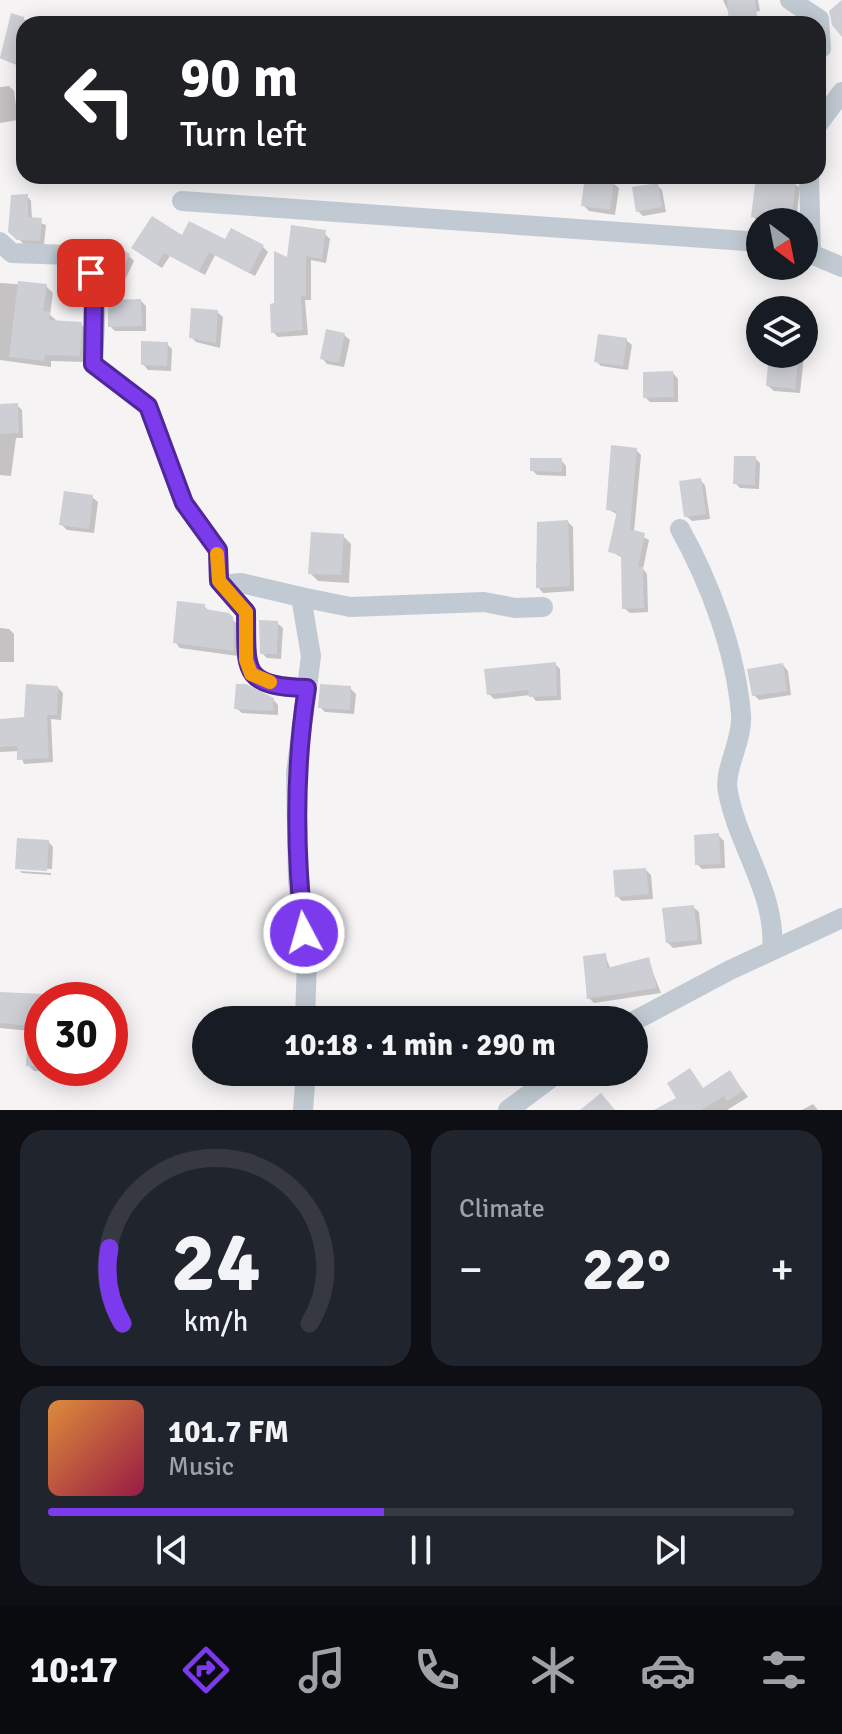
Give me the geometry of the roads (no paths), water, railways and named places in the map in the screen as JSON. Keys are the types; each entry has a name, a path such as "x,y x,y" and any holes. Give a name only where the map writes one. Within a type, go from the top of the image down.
{"street":[{"path":"790,0 814,16"},
{"path":"826,113 842,92"},
{"path":"809,184 809,208"},
{"path":"182,201 746,241"},
{"path":"0,242 12,253 71,255 91,273 94,294 93,364 148,406 184,503 218,550 218,573 223,585 246,612 246,660 251,674 258,680 307,688"},
{"path":"818,256 842,267"},
{"path":"680,529 703,571 730,660 741,716 739,740 726,786 732,814 771,915 772,950"},
{"path":"223,585 241,583 350,607 484,602 515,608 543,607"},
{"path":"301,597 311,656 296,773 298,880 307,960 305,1006"},
{"path":"648,1014 842,918"},
{"path":"303,1110 305,1086"},
{"path":"508,1110 540,1086"}]}
